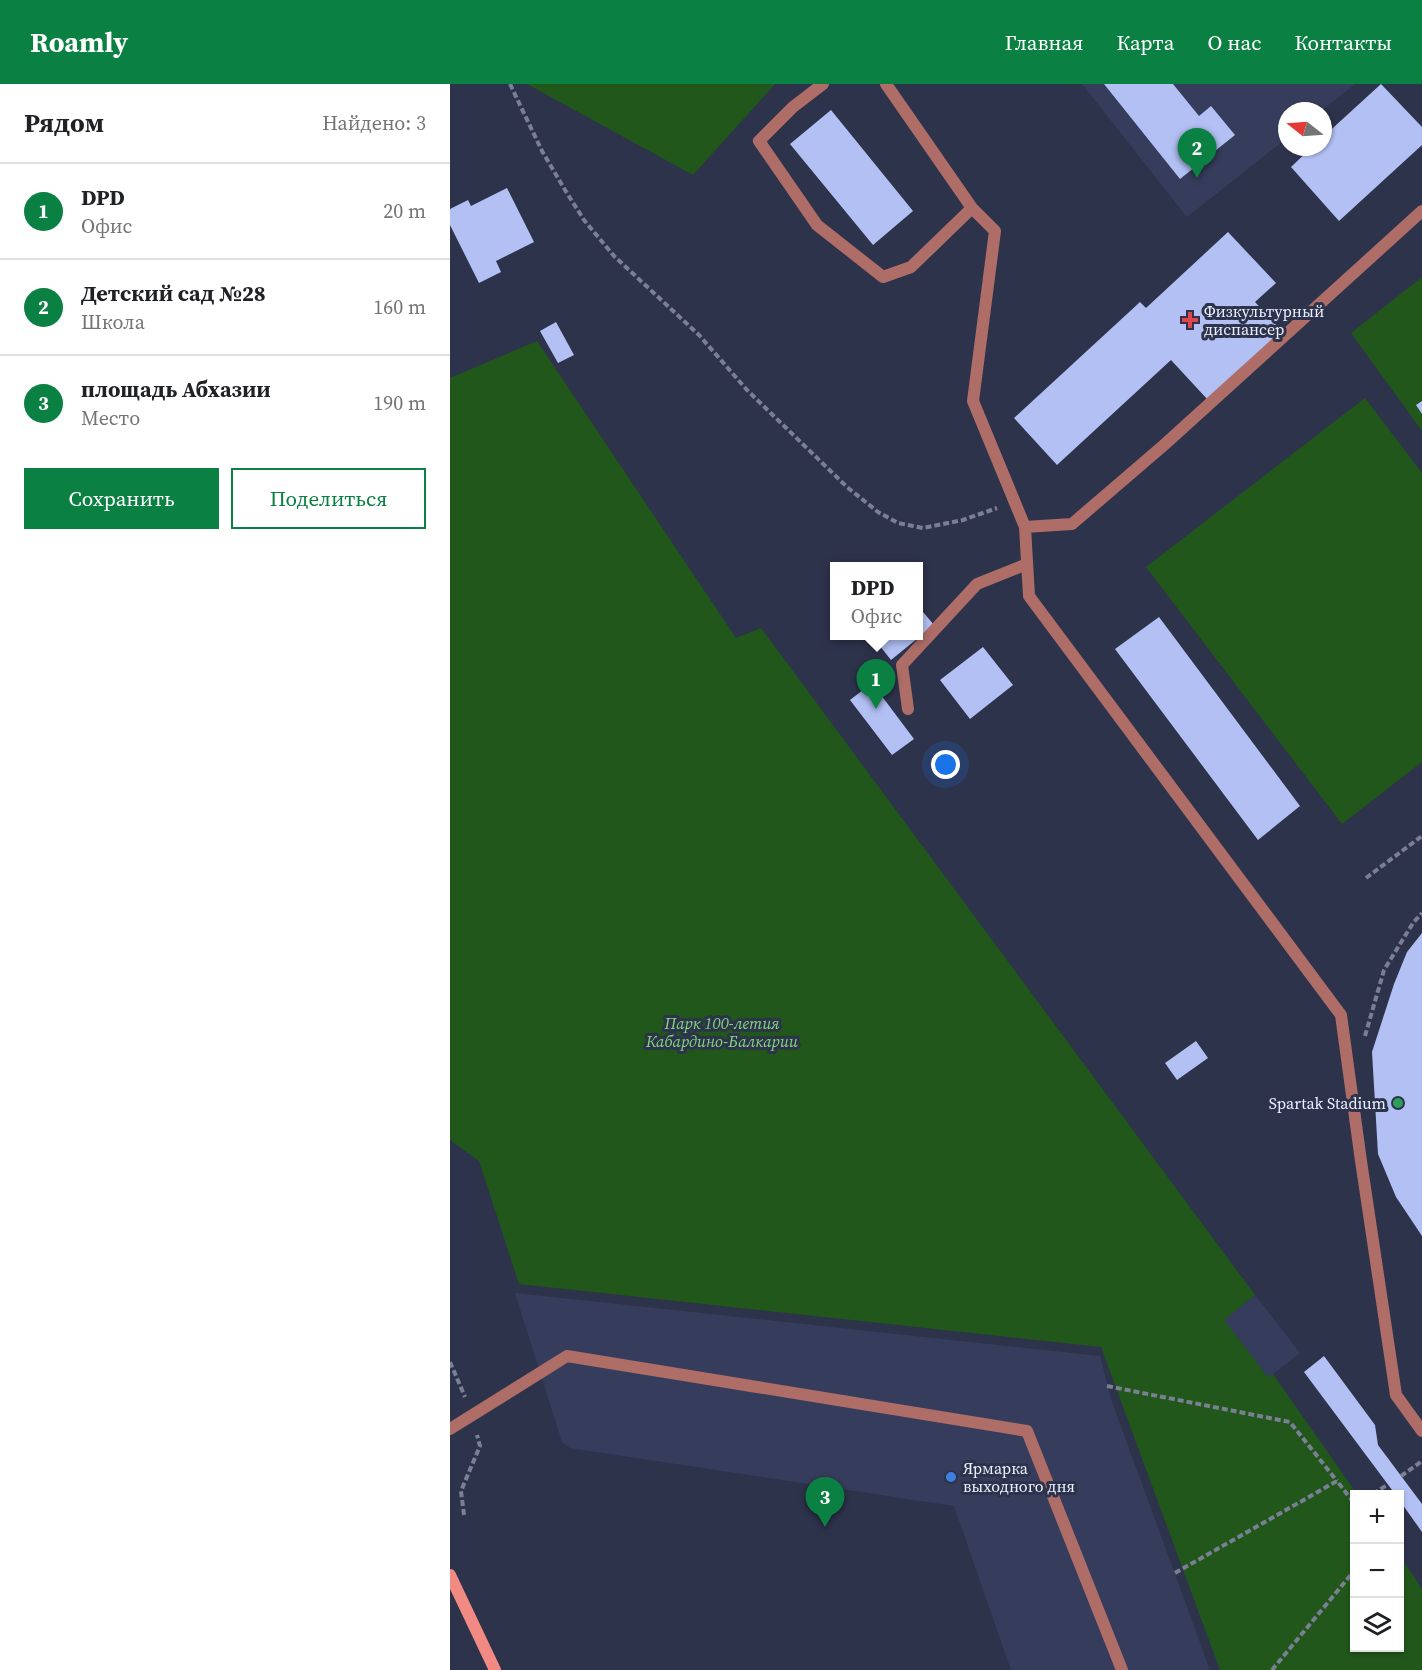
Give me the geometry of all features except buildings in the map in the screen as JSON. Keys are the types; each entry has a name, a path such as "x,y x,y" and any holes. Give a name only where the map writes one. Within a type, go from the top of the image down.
{"main road":[{"path":"450,1575 495,1670"}],"lane":[{"path":"823,84 793,106 759,141 817,225 883,277 911,267 972,208"},
{"path":"886,84 972,208 995,231 973,401 1025,527 1029,596 1341,1015 1360,1161 1396,1395 1422,1431"},
{"path":"1025,527 1072,524 1164,445 1422,211"},
{"path":"908,710 902,665 977,584 1027,564"},
{"path":"450,1429 567,1356 1027,1431 1122,1670"}],"path":[{"path":"510,84 542,151 565,190 584,220 614,256 699,335 747,390 847,487 878,512 898,523 922,528 963,520 1015,502"},
{"path":"1366,878 1422,836"},
{"path":"1362,1046 1384,970 1413,923 1422,913"},
{"path":"1107,1386 1290,1422 1350,1498"},
{"path":"1401,1476 1422,1461"},
{"path":"1175,1573 1337,1480"},
{"path":"1380,1490 1388,1485"},
{"path":"1272,1670 1350,1576"}],"shaded area":[{"path":"1082,84 1355,84 1332,102 1278,102 1278,145 1187,217"},
{"name":"Ярмарка выходного дня","path":"515,1293 1100,1356 1112,1402 1210,1670 1011,1670 954,1506 570,1448 562,1442"},
{"path":"1255,1295 1300,1353 1268,1378 1223,1320"}],"green space":[{"path":"527,84 775,84 693,175"},
{"path":"1422,277 1422,431 1351,333"},
{"name":"Парк 100-летия Кабардино-Балкарии","path":"537,341 736,638 761,628 1255,1295 1224,1320 1268,1377 1273,1374 1354,1490 1350,1490 1350,1652 1404,1652 1404,1562 1422,1589 1422,1670 1220,1670 1101,1347 519,1284 479,1161 450,1140 450,378"},
{"path":"1365,398 1422,473 1422,762 1342,824 1146,567"}],"place":[{"name":"Детский сад №28","path":"1197,178"},
{"name":"Физкультурный диспансер","path":"1190,320"},
{"name":"DPD","path":"876,709"},
{"name":"Spartak Stadium","path":"1398,1103"},
{"name":"Ярмарка выходного дня","path":"951,1477"},
{"name":"площадь Абхазии","path":"825,1527"}]}
